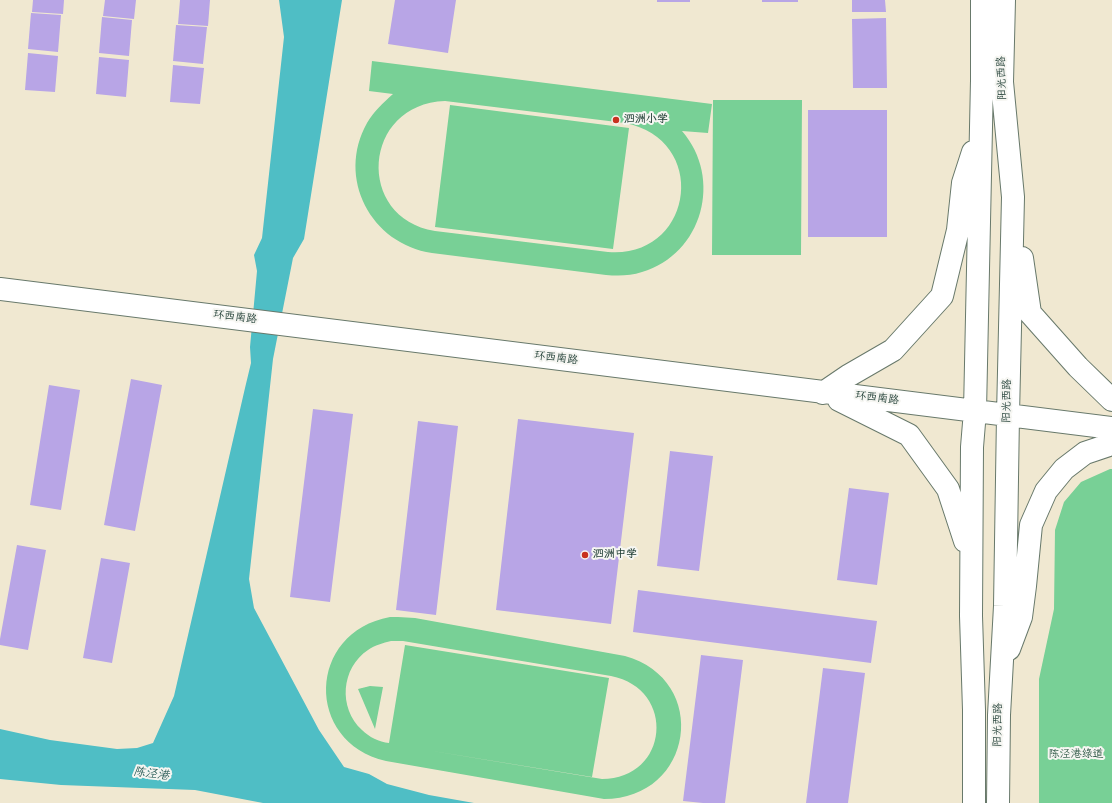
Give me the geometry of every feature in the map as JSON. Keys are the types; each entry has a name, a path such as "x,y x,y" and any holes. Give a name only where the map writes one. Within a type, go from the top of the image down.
{"street":[{"name":"阳光西路","path":"974,803 974,710 971,616 972,448 975,411 982,0"},
{"name":"阳光西路","path":"998,803 999,715 1005,606 1013,198 1002,82 1004,0"},
{"path":"971,560 948,489 910,435 824,393 848,376 893,350 942,296 958,230 963,183 981,129"},
{"path":"1013,198 1030,313 1078,367 1112,400"},
{"name":"环西南路","path":"0,289 1112,428"},
{"path":"1002,667 1021,617 1031,525 1046,491 1064,469 1085,453 1112,444"}],"green space":[{"path":"372,61 712,104 708,133 682,131 695,150 702,170 703,192 700,212 692,232 680,249 663,263 642,272 620,276 432,253 410,247 392,237 376,222 365,205 358,186 356,165 358,144 367,123 379,107 393,94 369,91","holes":["445,101 625,123 652,134 671,151 680,173 681,196 673,219 659,237 637,249 608,252 435,231 409,222 391,206 381,185 379,162 384,140 397,121 417,107"]},
{"path":"713,100 802,100 801,255 712,255"},
{"path":"450,105 629,128 613,249 435,227"},
{"name":"陈泾港绿道","path":"1112,469 1112,803 1039,803 1039,679 1054,609 1055,530 1064,502 1081,482"},
{"path":"390,617 415,618 625,656 652,669 671,688 680,712 680,736 673,760 657,780 634,794 604,799 386,761 359,750 340,733 329,711 326,688 331,664 343,643 363,627","holes":["391,641 403,641 611,676 632,684 647,698 655,714 656,732 652,750 641,765 624,775 602,779 420,749 592,777 609,678 405,645 389,743 374,739 362,730 354,721 349,711 346,700 348,677 352,667 368,650 376,645"]},
{"path":"370,686 383,687 375,729 358,689"}],"water":[{"name":"陈泾港","path":"279,0 342,0 304,239 293,258 273,359 249,579 254,608 319,730 344,767 369,774 387,784 429,795 474,803 263,803 195,790 61,785 0,779 0,729 50,740 117,749 137,748 153,743 174,696 251,363 250,347 257,271 254,255 262,238 284,37"}],"building":[{"path":"33,0 64,0 63,14 32,12"},
{"path":"105,0 136,0 134,19 103,16"},
{"path":"180,0 210,0 208,26 178,24"},
{"path":"395,0 456,0 448,53 388,44"},
{"path":"657,0 690,0 690,2 657,2"},
{"path":"762,0 798,0 798,2 762,2"},
{"path":"852,0 885,0 886,12 852,12"},
{"path":"31,13 61,15 58,52 28,49"},
{"path":"102,17 132,20 129,56 99,53"},
{"path":"886,18 887,88 853,88 852,19"},
{"path":"176,25 207,27 203,64 173,61"},
{"path":"28,53 58,56 55,92 25,90"},
{"path":"99,57 129,60 126,97 96,94"},
{"path":"173,65 204,68 200,104 170,102"},
{"path":"808,110 887,110 887,237 808,237"},
{"path":"131,379 162,385 135,531 104,525"},
{"path":"49,385 80,390 61,510 30,505"},
{"path":"313,409 353,414 330,602 290,597"},
{"path":"518,419 634,433 611,624 496,610"},
{"path":"418,421 458,426 436,615 396,610"},
{"path":"670,451 713,456 699,571 657,566"},
{"path":"849,488 889,493 877,585 837,580"},
{"path":"17,545 46,550 28,650 0,645"},
{"path":"101,558 130,563 112,663 83,658"},
{"path":"638,590 877,621 871,663 633,632"},
{"path":"701,655 743,660 725,803 683,801"},
{"path":"823,668 865,673 848,803 806,803"}],"place":[{"name":"泗洲小学","path":"616,120"},
{"name":"泗洲中学","path":"585,555"}]}
